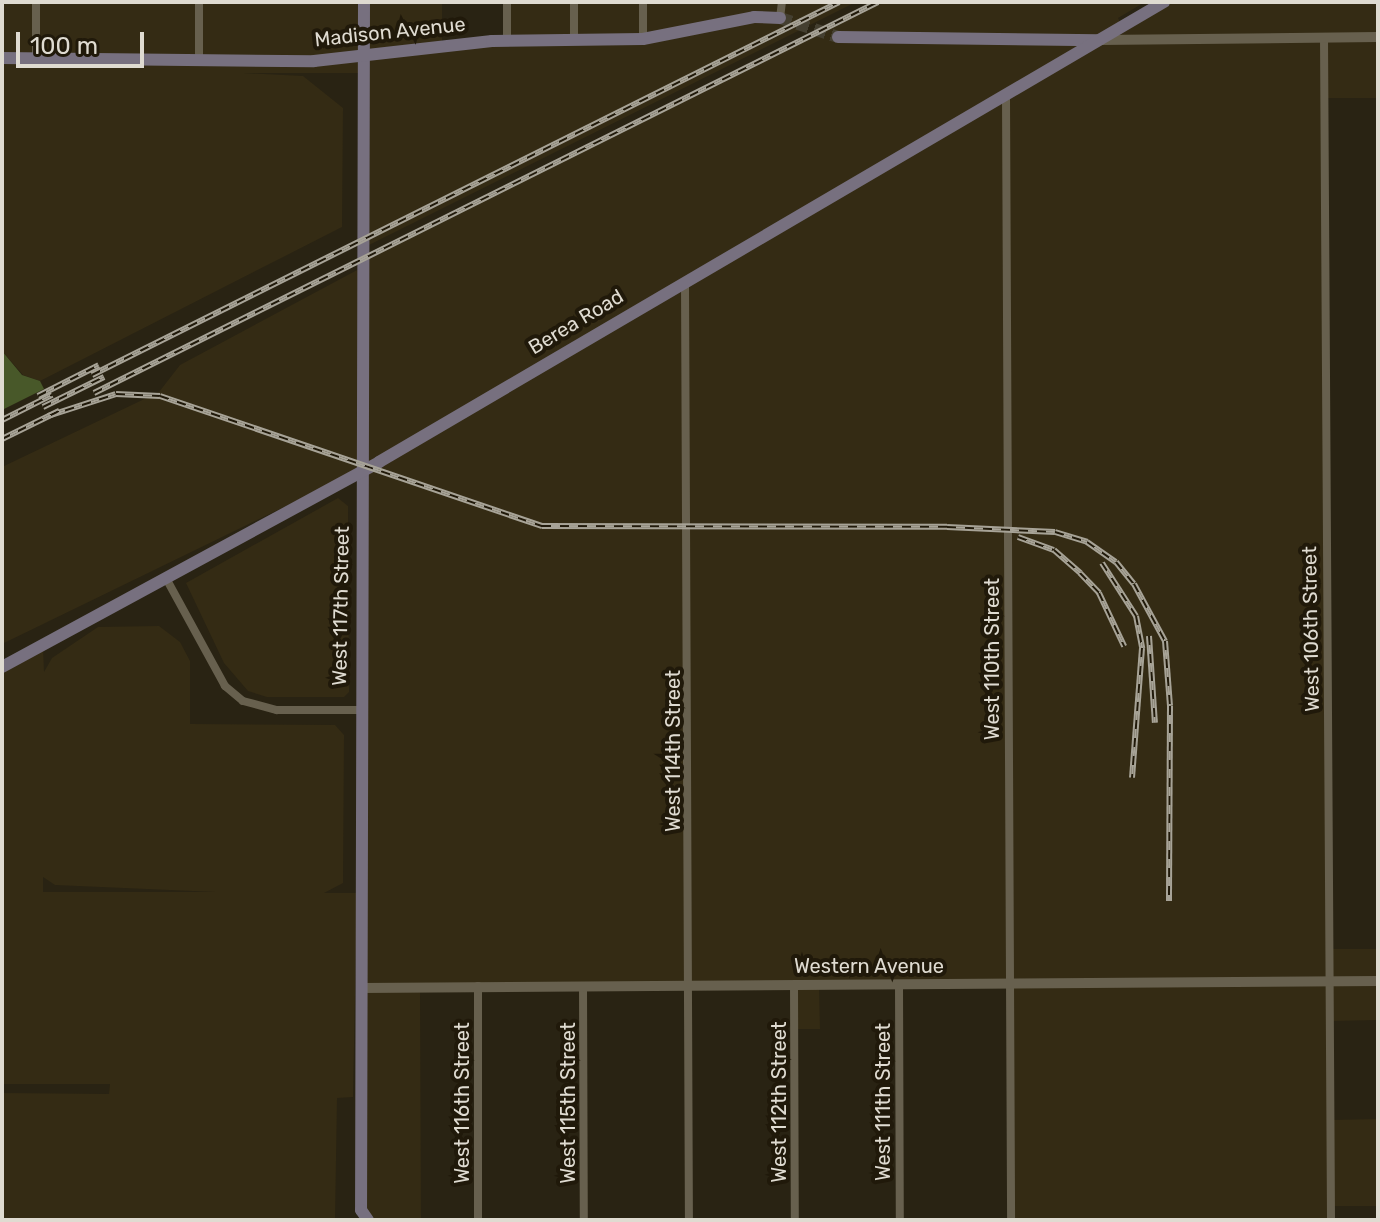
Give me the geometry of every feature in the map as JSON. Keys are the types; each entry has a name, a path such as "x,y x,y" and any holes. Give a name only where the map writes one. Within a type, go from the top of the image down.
{"main road":[{"name":"West 117th Street","path":"351,1220 365,1215 360,710 364,2"},
{"name":"Berea Road","path":"2,667 363,471 685,281 1006,98 1164,2"},
{"name":"Madison Avenue","path":"2,58 314,61 507,41 643,39 754,17 780,18"},
{"path":"838,37 1098,40"}],"street":[{"path":"36,2 36,58"},
{"path":"199,2 199,60"},
{"path":"507,2 507,41"},
{"path":"574,2 574,41"},
{"path":"643,2 643,39"},
{"path":"780,18 782,2"},
{"path":"1098,40 1378,37"},
{"name":"West 106th Street","path":"1324,38 1331,1220"},
{"name":"West 110th Street","path":"1006,98 1011,1220"},
{"name":"West 114th Street","path":"685,281 691,985 689,1220"},
{"path":"167,580 225,686 243,701 277,710 360,710"},
{"name":"Western Avenue","path":"361,988 1378,981"},
{"name":"West 112th Street","path":"794,985 795,1220"},
{"name":"West 111th Street","path":"899,985 900,1220"},
{"name":"West 116th Street","path":"478,986 478,1220"},
{"name":"West 115th Street","path":"583,986 584,1220"}],"shaded area":[{"path":"2,2 362,2 362,73 243,73 303,76 343,108 342,227 40,381 23,375 2,351"},
{"path":"364,2 442,2 442,46 507,41 507,2 856,2 363,248"},
{"path":"878,2 1145,2 1118,18 1122,26 1164,2 1378,2 1378,98 1325,98 1331,949 1378,949 1378,1020 1331,1021 1331,1120 1378,1119 1378,1206 1331,1206 1331,1220 1011,1220 1010,983 819,985 820,1029 794,1029 794,985 420,987 421,1220 368,1220 361,1210 363,259"},
{"path":"359,269 358,471 2,644 2,467 159,392 180,365"},
{"path":"338,498 348,506 349,692 344,697 267,697 248,691 224,663 186,583"},
{"path":"159,626 180,642 190,661 190,724 335,725 344,735 343,883 324,893 357,893 353,1097 337,1098 335,1220 2,1220 2,1093 109,1094 110,1084 2,1084 2,669 43,647 44,672 52,658 98,627","holes":["43,877 55,885 216,892 43,892"]}],"green space":[{"path":"2,351 22,375 40,381 44,389 2,410"}],"tunnel":[{"path":"780,18 838,37"}],"railway":[{"path":"92,375 839,2"},
{"path":"94,393 878,2"},
{"path":"38,396 99,365"},
{"path":"43,407 104,377"},
{"path":"48,416 116,394 160,396 542,526 947,527 1055,532 1087,542 1116,562 1134,584 1165,641 1170,706 1169,901"},
{"path":"2,420 52,395"},
{"path":"2,439 59,411"},
{"path":"1018,537 1054,550 1080,573 1099,593 1124,646"},
{"path":"1102,563 1136,616 1142,648 1132,778"},
{"path":"1149,636 1155,723"}]}
